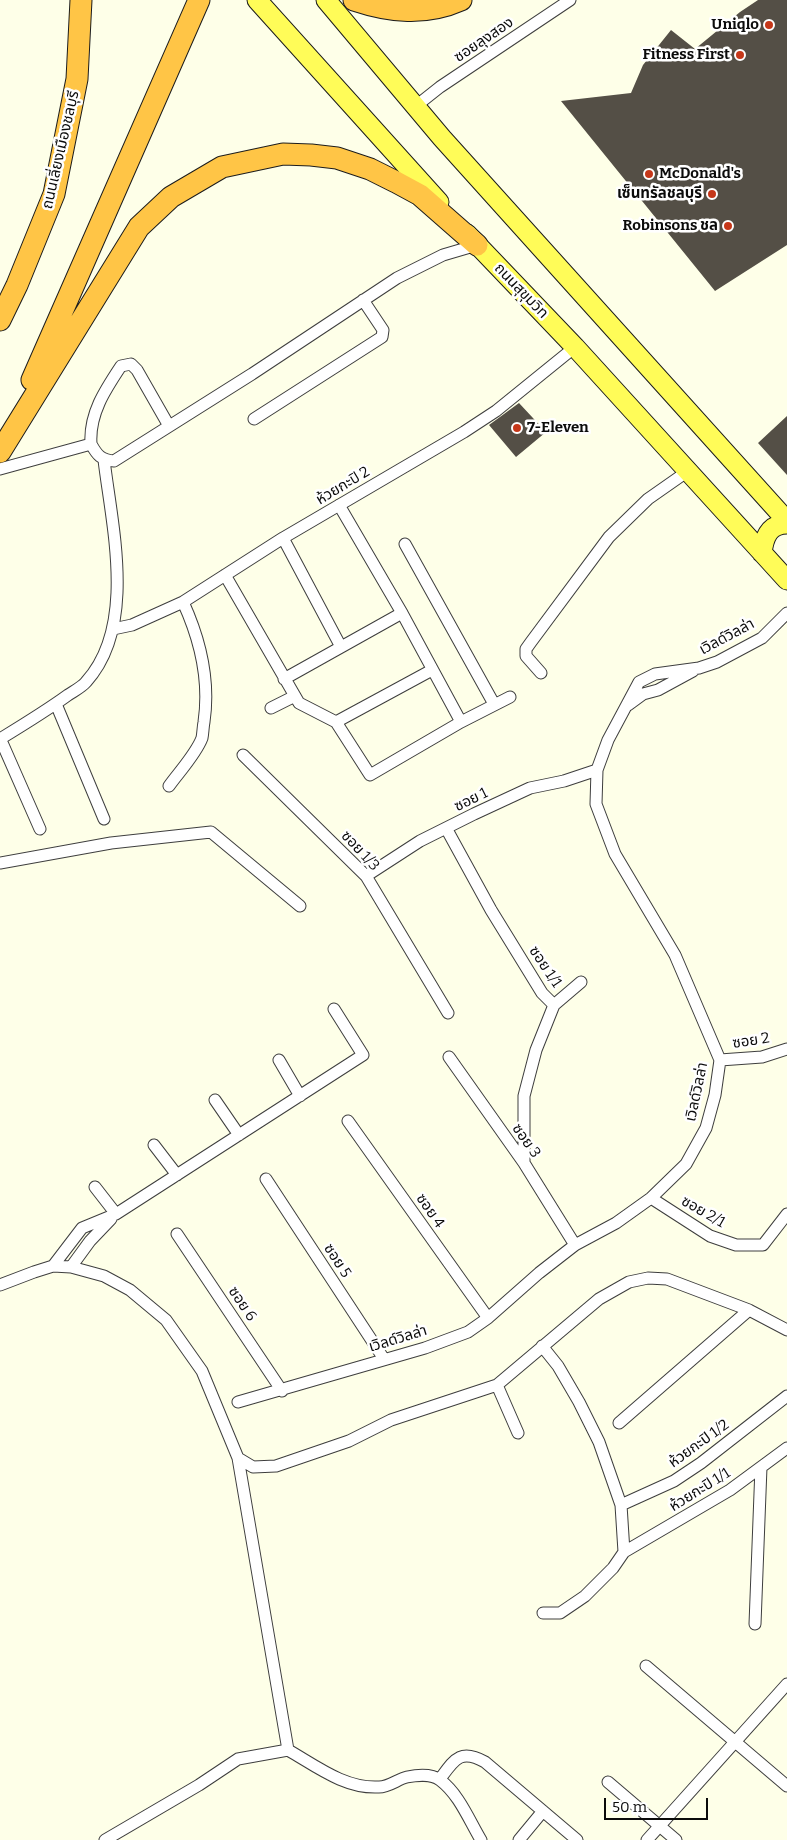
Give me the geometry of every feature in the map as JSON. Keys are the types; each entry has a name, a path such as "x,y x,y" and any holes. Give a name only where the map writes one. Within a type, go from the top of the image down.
{"highway":[{"name":"ถนนเลี่ยงเมืองชลบุรี","path":"0,320 17,285 54,194 77,79 81,0"},
{"path":"0,452 199,0"},
{"path":"354,0 382,8 410,12 443,7 461,0"},
{"path":"0,452 139,227 171,197 222,167 283,154 337,158 370,169 420,195 477,245"}],"main road":[{"name":"ถนนสุขุมวิท","path":"257,0 477,245 575,347 787,580"},
{"path":"326,0 468,167 787,523 775,526 769,530 765,536 762,553"}],"street":[{"name":"ซอยลุงสอง","path":"416,106 440,87 570,0"},
{"path":"169,426 137,370 130,364 121,366 98,405 90,429 91,444 96,455 104,460 114,461 169,426 397,278 443,255 477,245"},
{"path":"254,419 382,337 383,330 363,300"},
{"name":"ห้วยกะปิ 2","path":"113,628 132,626 183,602 283,538 496,411 575,347"},
{"path":"0,469 91,444"},
{"path":"40,829 0,738 56,704 86,683 101,659 113,628 118,594 118,566 104,460"},
{"path":"541,673 526,656 526,649 531,642 609,537 648,499 688,471"},
{"path":"339,505 402,613 461,722"},
{"path":"283,538 341,647"},
{"path":"405,544 494,704"},
{"path":"225,575 299,703 336,722 370,775 461,722 510,697"},
{"path":"169,786 202,738 206,707 200,645 183,602"},
{"path":"284,679 402,613"},
{"name":"เวิลด์วิลล่า","path":"238,1402 282,1391 425,1348 468,1332 488,1318 539,1273 575,1245 616,1223 651,1198 686,1164 706,1128 715,1095 720,1060 675,954 615,854 596,804 597,770 608,740 639,682 655,674 699,668 717,662 762,638 787,613"},
{"path":"625,707 643,694 658,690 699,668"},
{"path":"336,722 432,670"},
{"path":"271,708 294,696"},
{"path":"56,704 104,819"},
{"name":"ซอย 1/3","path":"243,755 366,876 448,1013"},
{"name":"ซอย 1","path":"366,876 420,841 530,788 564,781 597,770"},
{"name":"ซอย 1/1","path":"446,828 491,910 542,993 554,1005 536,1050 524,1096 524,1163"},
{"path":"0,864 111,843 211,832 300,906"},
{"path":"554,1005 581,982"},
{"path":"53,1266 82,1228 116,1214 363,1055 334,1009"},
{"name":"ซอย 2","path":"720,1060 762,1057 787,1049"},
{"name":"ซอย 3","path":"449,1057 524,1163 575,1245"},
{"path":"278,1060 300,1096"},
{"path":"215,1100 238,1135"},
{"name":"ซอย 4","path":"348,1121 488,1318"},
{"path":"154,1145 177,1175"},
{"name":"ซอย 5","path":"266,1179 384,1359"},
{"path":"94,1187 116,1214"},
{"name":"ซอย 2/1","path":"651,1198 710,1236 736,1245 763,1245 787,1214"},
{"path":"71,1267 90,1241 116,1214"},
{"name":"ซอย 6","path":"177,1234 282,1391"},
{"path":"0,1285 53,1266 71,1267 104,1276 130,1290 166,1320 202,1372 238,1458 288,1750"},
{"path":"238,1458 252,1467 276,1466 349,1441 391,1420 497,1386 599,1299 629,1282 648,1278 667,1280 749,1310 787,1330"},
{"path":"619,1423 749,1310"},
{"path":"542,1346 558,1366 579,1402 598,1442 621,1505 624,1552 613,1568 585,1596 560,1613 544,1613"},
{"path":"497,1386 518,1434"},
{"name":"ห้วยกะปิ 1/2","path":"621,1505 674,1481 716,1452 787,1396"},
{"name":"ห้วยกะปิ 1/1","path":"624,1552 730,1490 787,1448"},
{"path":"754,1624 761,1467"},
{"path":"646,1666 787,1786"},
{"path":"647,1840 787,1684"},
{"path":"104,1840 199,1785 238,1759 288,1750 334,1776 356,1785 380,1788 406,1777 424,1775 440,1779 455,1796 480,1840"},
{"path":"440,1779 454,1760 464,1755 475,1756 485,1762 577,1840"},
{"path":"608,1782 676,1840"},
{"path":"519,1840 543,1812"}],"building":[{"name":"เซ็นทรัลชลบุรี","path":"758,0 787,0 787,245 715,291 561,101 631,93 643,65 671,30 695,49 740,12"},
{"name":"7-Eleven","path":"519,403 546,432 516,457 489,425"},
{"path":"787,416 787,475 758,443"}],"place":[{"name":"Uniqlo","path":"769,25"},
{"name":"Fitness First","path":"740,55"},
{"name":"McDonald's","path":"649,174"},
{"name":"เซ็นทรัลชลบุรี","path":"712,194"},
{"name":"Robinsons ชล","path":"728,226"},
{"name":"7-Eleven","path":"517,428"}]}
